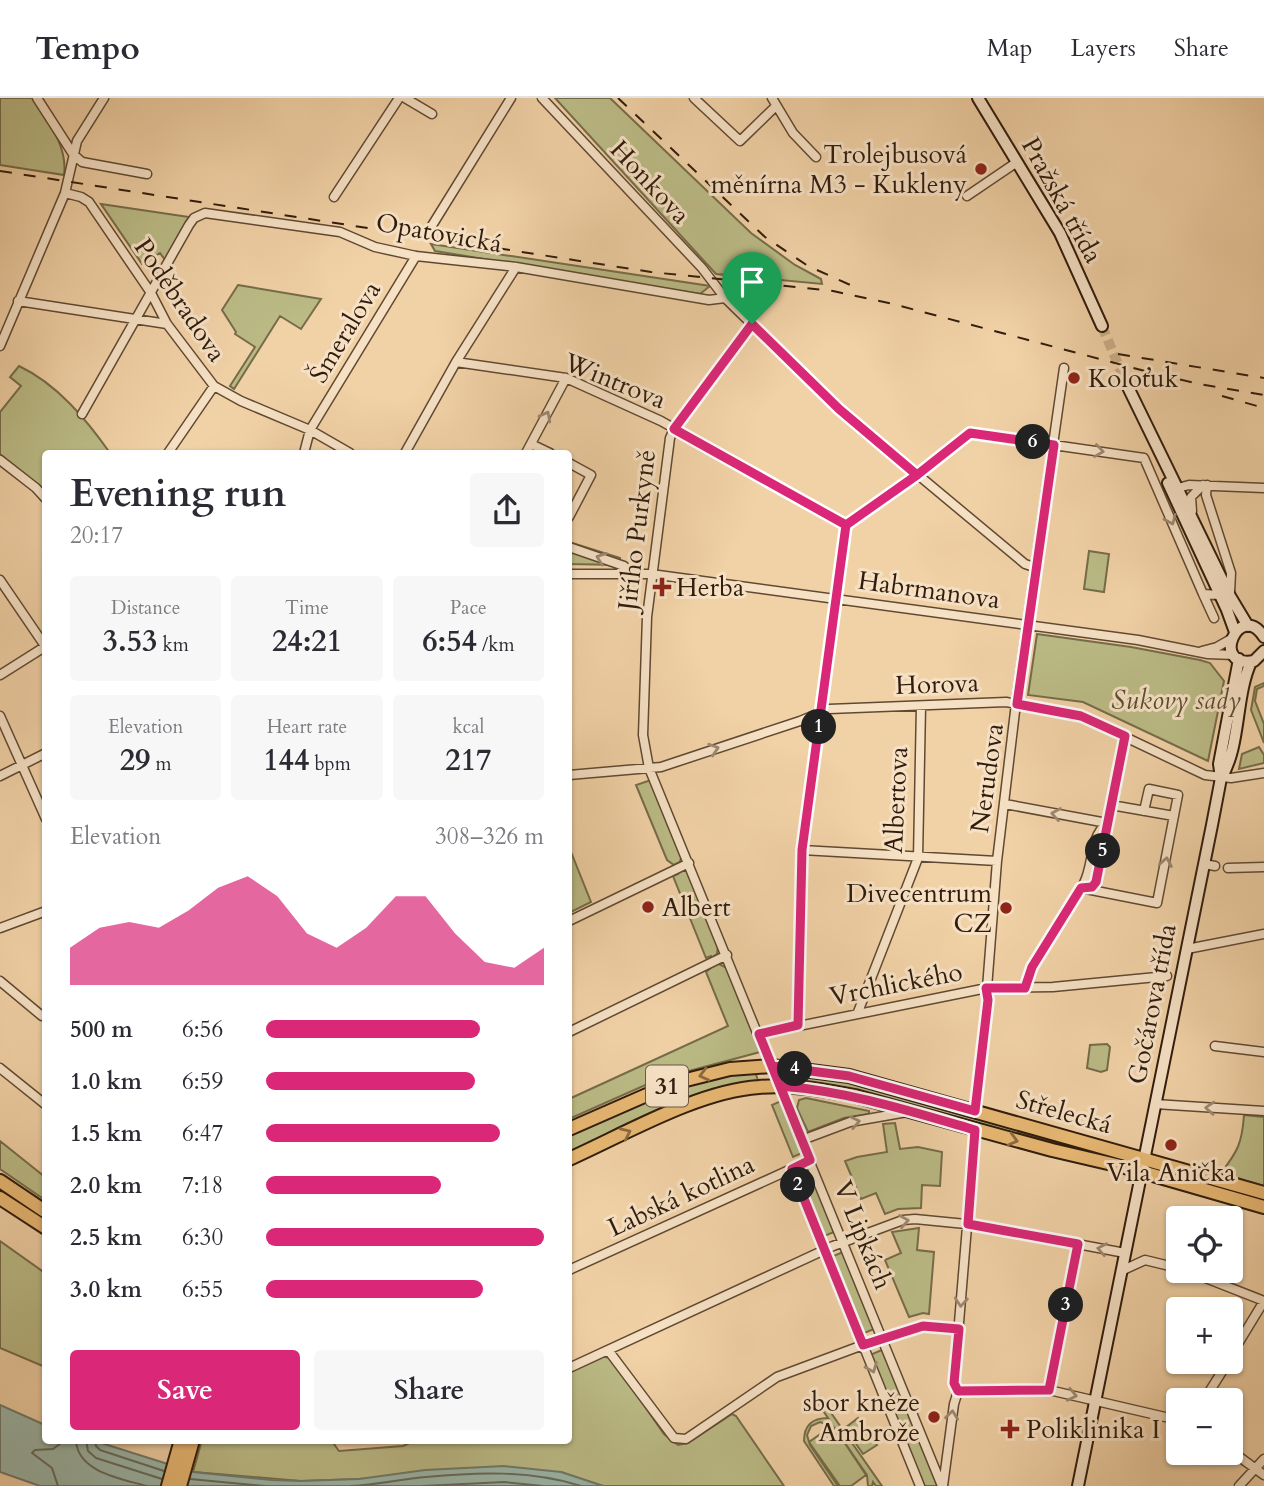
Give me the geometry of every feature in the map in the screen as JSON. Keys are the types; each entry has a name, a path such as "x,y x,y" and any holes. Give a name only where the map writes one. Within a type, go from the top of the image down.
{"main road":[{"name":"Střelecká","path":"572,1128 674,1083 730,1069 772,1066 849,1076 975,1111 1264,1207"},
{"name":"Střelecká","path":"572,1158 683,1107 720,1094 780,1086 826,1091 975,1130 1264,1194"},
{"path":"0,1181 42,1209"},
{"path":"0,1198 42,1225"},
{"path":"169,1486 185,1446"},
{"path":"180,1486 185,1446"}],"street":[{"path":"37,98 73,154 82,162 147,174"},
{"path":"0,346 65,193 77,141 104,98"},
{"path":"334,197 399,98"},
{"path":"405,98 432,114"},
{"path":"428,232 511,98"},
{"name":"Honkova","path":"542,98 702,268 724,298 839,409 1025,564 1037,568"},
{"path":"694,98 740,141 774,102 793,133 816,157"},
{"name":"Pražská třída","path":"978,98 1060,233 1102,326"},
{"path":"967,196 1017,162"},
{"name":"Poděbradova","path":"65,193 87,200 151,293 167,324 214,386 241,401 310,430 345,450"},
{"name":"Opatovická","path":"82,414 191,221 205,213 340,232 375,247 416,256 516,267 709,299 724,298"},
{"name":"Šmeralova","path":"305,450 310,430 416,256"},
{"path":"407,450 456,362 516,267"},
{"path":"18,301 167,324"},
{"name":"Jiřího Purkyně","path":"649,768 643,735 647,617 670,442 674,429 752,324"},
{"name":"Wintrova","path":"456,362 566,378 674,429 846,525"},
{"name":"Nerudova","path":"975,1111 988,1000 986,988 997,861 1064,368"},
{"path":"528,450 566,378"},
{"path":"1125,381 1195,524 1225,596 1233,635 1230,647 1236,657 1251,662 1259,658 1264,651"},
{"path":"170,450 214,386"},
{"path":"1144,422 1175,501 1225,596 1248,626 1263,635"},
{"path":"798,1025 802,850 846,525 917,475 970,433 1144,458 1214,618"},
{"path":"531,443 544,450"},
{"path":"0,460 42,495"},
{"path":"572,465 591,475 572,511"},
{"path":"1178,488 1205,485 1264,488"},
{"path":"1195,524 1190,499 1205,485"},
{"path":"1205,485 1231,573 1225,596"},
{"path":"1175,501 1178,488"},
{"path":"572,548 624,566 630,574"},
{"name":"Habrmanova","path":"572,574 651,574 1028,625 1236,657"},
{"path":"0,580 42,642"},
{"path":"1203,594 1225,596"},
{"path":"1202,651 1222,645 1248,626"},
{"path":"0,676 42,648"},
{"name":"Gočárova třída","path":"1078,1486 1187,949 1209,865 1221,778 1219,764 1236,657"},
{"name":"Gočárova třída","path":"1221,778 1228,766 1251,662"},
{"name":"Horova","path":"572,775 661,767 831,709 1006,702 1081,716 1205,775 1221,778"},
{"name":"Albertova","path":"858,1012 918,858 921,706"},
{"path":"0,716 42,810"},
{"path":"1081,888 1092,887 1096,882 1125,736"},
{"path":"0,776 42,755"},
{"name":"V Lipkách","path":"649,768 943,1486"},
{"path":"1221,778 1243,778 1264,773"},
{"path":"1081,888 1157,903 1178,794 1149,789 1144,811"},
{"path":"1004,804 1107,823"},
{"path":"1111,805 1174,816"},
{"path":"802,850 997,861"},
{"path":"572,919 689,863"},
{"path":"1228,868 1264,867"},
{"path":"1025,988 1032,967 1081,888"},
{"path":"0,928 42,912"},
{"path":"1187,949 1264,934"},
{"path":"572,1031 727,955"},
{"name":"Vrchlického","path":"759,1034 986,988 1025,988 1167,975"},
{"path":"0,981 42,1016"},
{"path":"1215,1046 1264,1052"},
{"path":"0,1068 42,1102"},
{"path":"1155,1104 1264,1111"},
{"name":"Střelecká","path":"802,1140 850,1122 910,1111"},
{"path":"943,1486 958,1391 954,1383 975,1130"},
{"name":"Labská kotlina","path":"572,1269 810,1160"},
{"name":"V Lipkách","path":"792,1169 919,1486"},
{"path":"572,1367 843,1242 903,1220 968,1224 1125,1253"},
{"path":"1049,1390 1078,1244"},
{"path":"1121,1271 1146,1260 1166,1265"},
{"path":"1218,1283 1264,1301 1243,1336"},
{"path":"608,1350 674,1438 681,1439 777,1377 923,1326 959,1329"},
{"path":"958,1391 1049,1390 1166,1417"},
{"path":"1243,1458 1264,1475"},
{"path":"1238,1486 1264,1459"}],"green space":[{"path":"0,98 33,98 60,144 64,175 0,165"},
{"path":"555,98 610,98 751,233 795,265 821,279 822,284 716,274"},
{"path":"101,204 189,217 165,260 160,253 142,264"},
{"path":"431,244 710,286 700,294 435,251"},
{"path":"238,285 321,299 301,329 280,316 234,389 230,386 255,347 235,334 222,310"},
{"path":"19,366 46,382 70,404 108,450 42,450 42,488 0,454 0,412 21,386 10,377"},
{"path":"572,543 620,558 619,565 572,564"},
{"path":"1089,551 1109,554 1104,592 1084,589"},
{"name":"Sukovy sady","path":"1037,634 1131,647 1210,663 1224,681 1208,761 1083,702 1028,695"},
{"path":"1264,683 1264,686 1257,689 1255,701 1264,724 1264,743 1251,710 1255,687"},
{"path":"1259,747 1264,755 1264,763 1239,769 1242,754"},
{"path":"651,780 682,854 680,862 674,865 667,860 636,785"},
{"path":"572,854 591,902 572,912"},
{"path":"682,869 687,871 718,946 717,954 712,958 706,958 673,876"},
{"path":"717,963 727,968 760,1052 659,1079 572,1118 572,1098 728,1026 706,972"},
{"path":"1107,1044 1110,1047 1107,1070 1101,1072 1087,1068 1090,1045"},
{"path":"747,1072 755,1072 758,1080 699,1095 572,1153 572,1133 679,1087"},
{"path":"787,1078 847,1080 1124,1159 1053,1146 791,1081"},
{"path":"806,1098 869,1111 869,1114 844,1118 808,1132 797,1108 799,1100"},
{"path":"781,1101 802,1153 793,1157 772,1105"},
{"path":"1244,1115 1264,1117 1264,1186 1221,1173 1238,1146"},
{"path":"895,1123 900,1149 918,1147 942,1152 940,1186 922,1185 921,1208 898,1209 885,1214 876,1193 861,1199 845,1161 887,1152 883,1124"},
{"path":"0,1141 42,1175 42,1198 0,1169"},
{"path":"809,1170 834,1232 822,1237 799,1175"},
{"path":"919,1228 917,1250 934,1252 929,1314 909,1317 885,1260 901,1253 892,1232"},
{"path":"0,1241 42,1271 42,1366 0,1348"},
{"path":"843,1252 874,1329 862,1334 831,1257"},
{"path":"884,1349 940,1486 922,1486 870,1355"},
{"path":"599,1356 611,1358 664,1434 678,1445 688,1443 732,1414 736,1416 784,1486 603,1486 561,1472 301,1481 193,1472 201,1444 334,1444 339,1451 407,1444 572,1444 572,1369"},
{"path":"820,1397 882,1486 876,1486 873,1482 872,1486 868,1486 867,1475 834,1427 866,1475 851,1486 840,1486 809,1442 838,1486 834,1486 804,1441 810,1423 828,1418 815,1399","holes":["820,1422 832,1426 809,1442 807,1435 811,1426"]},
{"path":"858,1418 877,1445 863,1454 845,1428"}],"water":[{"path":"0,1405 42,1424 42,1444 105,1444 193,1472 301,1481 359,1479 425,1470 504,1466 561,1472 603,1486 40,1486 0,1472"}],"tunnel":[{"path":"1102,326 1125,381"}],"railway":[{"path":"618,98 765,237 808,266 857,288"},
{"path":"0,171 651,272 833,291 893,304 1145,371 1264,395"},
{"path":"1118,354 1264,378"},
{"path":"1222,396 1264,408"}],"place":[{"name":"Trolejbusová měnírna M3 - Kukleny","path":"981,169"},
{"name":"Koloťuk","path":"1074,378"},
{"name":"Herba","path":"662,587"},
{"name":"Albert","path":"648,907"},
{"name":"Divecentrum CZ","path":"1006,908"},
{"name":"Vila Anička","path":"1171,1145"},
{"name":"sbor kněze Ambrože","path":"934,1417"},
{"name":"Poliklinika I","path":"1010,1429"}],"route":[{"path":"752,324 674,429 846,525 917,475 970,433 1054,445 1017,704 1081,716 1125,736 1096,882 1092,887 1081,888 1032,967 1025,988 986,988 988,1000 975,1111 849,1076 772,1066 780,1086 855,1096 975,1130 968,1224 1078,1244 1049,1390 958,1391 954,1383 959,1329 923,1326 863,1345 792,1169 810,1160 784,1099 759,1034 798,1025 802,850 846,525 917,475 839,409 752,324"}]}
